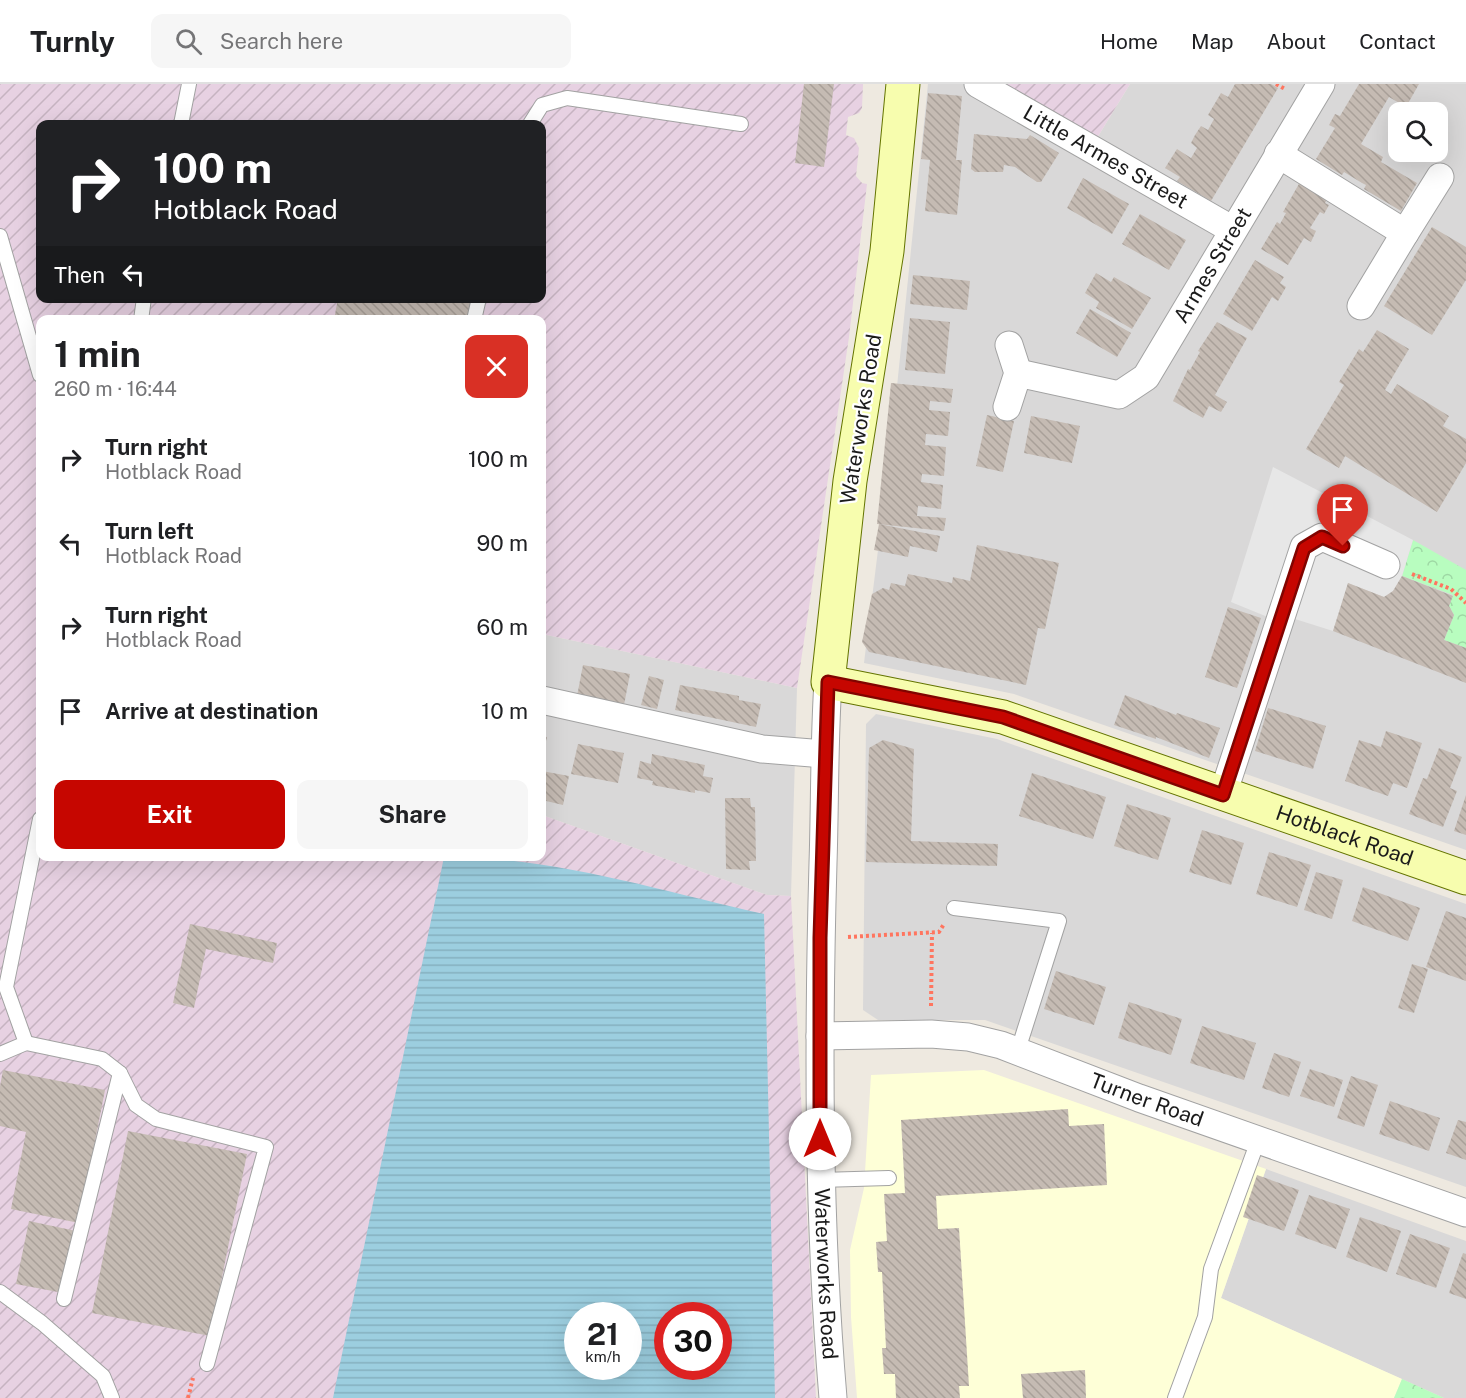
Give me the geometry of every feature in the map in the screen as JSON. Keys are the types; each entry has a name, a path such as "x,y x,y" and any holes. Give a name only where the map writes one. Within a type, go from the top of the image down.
{"street":[{"name":"Waterworks Road","path":"833,1398 822,1262 820,1180 820,938 824,754 828,682 850,481 887,251 903,84"},
{"name":"Little Armes Street","path":"978,84 1233,230"},
{"name":"Armes Street","path":"1018,373 1119,395 1146,377 1321,84"},
{"path":"1278,154 1405,233"},
{"path":"1361,306 1440,177"},
{"path":"1007,407 1018,373 1009,345"},
{"path":"1223,795 1304,548 1322,537 1386,565"},
{"name":"Hotblack Road","path":"828,682 1003,717 1466,878"},
{"path":"546,701 762,749 824,754"},
{"name":"Turner Road","path":"820,1036 931,1034 968,1037 1018,1050 1139,1098 1259,1138 1466,1213"}],"lane":[{"path":"182,120 189,84"},
{"path":"533,120 542,105 567,98 741,124"},
{"path":"0,236 36,361"},
{"path":"26,1043 6,987 36,839"},
{"path":"954,908 1059,921 1018,1050"},
{"path":"0,1054 26,1043 102,1059 120,1073 136,1105 156,1119 266,1147 207,1364"},
{"path":"64,1299 120,1073"},
{"path":"1175,1398 1205,1317 1211,1269 1259,1138"},
{"path":"820,1180 889,1178"},
{"path":"0,1292 42,1323 103,1376 112,1398"}],"path":[{"path":"1386,565 1451,589 1466,603"},
{"path":"820,938 939,932 954,908"},
{"path":"931,1034 932,933"}],"shaded area":[{"path":"0,84 863,84 862,108 859,113 848,117 846,135 854,138 859,148 856,176 862,183 867,184 849,337 797,688 546,635 546,315 36,315 36,861 546,861 546,816 767,895 791,896 816,1398 0,1398"},
{"path":"928,84 1000,84 1097,138 1130,84 1466,84 1466,850 1014,694 864,663 891,445"},
{"path":"1000,84 1130,84 1097,138"},
{"path":"1273,467 1413,540 1402,576 1393,591 1384,597 1348,583 1333,631 1295,619 1292,627 1231,602"},
{"path":"546,635 797,688 791,896 767,895 546,816"},
{"path":"876,714 997,739 1466,904 1466,1187 985,1020 878,1020 863,1010 866,724"},
{"path":"984,1070 1266,1169 1221,1298 1402,1379 1394,1398 857,1398 851,1317 850,1250 864,1188 871,1075"},
{"path":"1266,1169 1466,1241 1466,1398 1444,1398 1221,1298"}],"green space":[{"path":"1413,540 1466,570 1466,648 1444,640 1454,615 1449,606 1453,595 1402,576"},
{"path":"1402,1379 1444,1398 1394,1398"}],"water":[{"path":"443,861 525,862 606,876 764,914 775,1398 333,1398"}],"building":[{"path":"804,84 834,84 824,167 795,163"},
{"path":"1235,84 1271,84 1278,88 1211,201 1177,181 1180,177 1165,168 1177,149 1191,158 1197,148 1191,143 1195,135 1201,126 1208,130 1214,119 1208,115 1221,93 1228,97"},
{"path":"1359,84 1419,84 1409,102 1398,102 1389,97 1361,144 1383,157 1381,162 1417,183 1401,211 1364,189 1366,185 1344,172 1342,175 1316,159 1335,128 1329,125 1335,114 1340,116"},
{"path":"928,93 962,96 956,160 962,160 957,215 925,211 930,160 921,159"},
{"path":"974,134 1027,139 1030,135 1059,153 1041,182 1037,182 1015,167 1004,165 1003,172 975,172 971,169"},
{"path":"1083,178 1129,204 1112,234 1067,208"},
{"path":"1300,182 1328,198 1325,203 1329,205 1324,214 1320,212 1310,228 1316,231 1311,242 1304,238 1288,265 1261,249 1277,222 1280,224 1286,213 1283,212"},
{"path":"1140,214 1186,240 1169,270 1122,244"},
{"path":"1432,227 1466,247 1466,280 1432,335 1384,306"},
{"path":"1255,260 1284,277 1280,283 1286,287 1278,301 1272,297 1252,331 1223,314"},
{"path":"1096,273 1111,282 1114,277 1151,298 1132,329 1096,308 1099,302 1085,293"},
{"path":"913,275 970,281 967,310 910,304"},
{"path":"337,303 473,303 470,315 335,315"},
{"path":"1090,309 1131,333 1117,357 1076,333"},
{"path":"910,318 950,322 945,374 905,370"},
{"path":"1217,322 1247,338 1215,395 1227,402 1221,412 1209,406 1203,418 1173,401 1188,369 1190,370 1200,352 1198,351"},
{"path":"1377,330 1409,349 1385,390 1391,394 1397,384 1449,416 1443,426 1466,439 1466,463 1437,512 1345,456 1339,468 1306,449 1344,385 1339,382 1359,349 1363,352"},
{"path":"891,383 953,389 951,403 930,401 929,410 950,412 948,436 926,434 925,445 946,447 944,476 922,474 921,482 943,485 941,509 918,506 917,516 946,518 944,531 877,524"},
{"path":"987,415 1014,421 1003,472 976,466"},
{"path":"1031,416 1080,426 1072,463 1024,453"},
{"path":"879,524 940,536 937,552 910,546 908,557 874,550"},
{"path":"977,545 1059,563 1045,629 1038,628 1026,685 869,652 862,642 872,594 883,588 889,590 891,583 905,586 908,574 952,583 953,577 970,581"},
{"path":"1402,576 1453,596 1449,606 1454,615 1444,640 1466,648 1466,683 1333,631 1348,583 1384,597 1393,591"},
{"path":"1228,607 1261,618 1237,688 1205,677"},
{"path":"583,665 630,674 624,705 577,696"},
{"path":"649,676 664,680 657,709 641,705"},
{"path":"680,685 739,696 739,700 761,704 756,727 675,710"},
{"path":"1125,695 1176,715 1177,713 1220,728 1209,758 1156,737 1156,739 1114,725"},
{"path":"1268,708 1326,726 1313,769 1255,751"},
{"path":"1386,731 1422,743 1407,788 1393,783 1388,796 1345,781 1359,740 1381,747"},
{"path":"883,740 914,749 911,841 998,844 997,866 866,862 869,748"},
{"path":"578,744 624,753 618,783 571,774"},
{"path":"1439,748 1462,757 1450,788 1457,791 1443,827 1409,814 1423,778 1427,779"},
{"path":"652,754 705,765 703,776 713,778 710,793 695,790 695,793 652,785 653,781 637,778 640,761 651,764"},
{"path":"546,772 569,776 563,805 546,801"},
{"path":"1032,773 1106,797 1093,839 1019,816"},
{"path":"1466,795 1466,835 1454,831"},
{"path":"725,798 750,798 751,807 755,807 756,861 749,861 750,870 726,869"},
{"path":"1127,804 1171,818 1158,860 1114,846"},
{"path":"1202,830 1244,843 1231,885 1189,872"},
{"path":"1269,852 1311,865 1297,907 1256,894"},
{"path":"1316,872 1343,880 1332,919 1304,910"},
{"path":"1363,887 1420,908 1408,941 1352,921"},
{"path":"1446,911 1466,918 1466,981 1426,967"},
{"path":"190,924 277,943 273,963 206,949 194,1008 173,1003"},
{"path":"1412,964 1428,969 1414,1013 1398,1008"},
{"path":"1056,971 1106,987 1094,1025 1044,1009"},
{"path":"1129,1002 1182,1019 1171,1055 1118,1038"},
{"path":"1202,1026 1256,1043 1244,1080 1190,1063"},
{"path":"1274,1053 1301,1062 1289,1097 1262,1088"},
{"path":"1310,1069 1343,1080 1334,1107 1300,1096"},
{"path":"3,1070 105,1090 79,1223 11,1209 26,1132 0,1126 0,1086"},
{"path":"1351,1076 1378,1085 1364,1127 1337,1118"},
{"path":"1390,1101 1440,1118 1429,1151 1379,1134"},
{"path":"1068,1109 1069,1126 1104,1124 1107,1185 936,1196 938,1229 959,1228 969,1386 959,1386 960,1398 896,1398 895,1374 884,1374 882,1348 886,1348 882,1272 878,1272 876,1242 887,1241 884,1194 905,1193 901,1120"},
{"path":"1458,1120 1466,1122 1466,1160 1446,1153"},
{"path":"128,1131 247,1154 210,1336 92,1313"},
{"path":"1257,1175 1299,1190 1284,1231 1243,1217"},
{"path":"1309,1195 1350,1209 1336,1249 1295,1234"},
{"path":"1360,1217 1401,1231 1387,1272 1346,1257"},
{"path":"29,1221 76,1231 63,1293 16,1284"},
{"path":"1410,1234 1450,1248 1436,1288 1396,1274"},
{"path":"1463,1253 1466,1254 1466,1299 1449,1293"},
{"path":"1085,1370 1086,1398 1023,1398 1021,1374"}],"route":[{"path":"820,1139 820,938 828,682 844,683 1003,717 1223,795 1304,548 1322,537 1343,546"}]}
